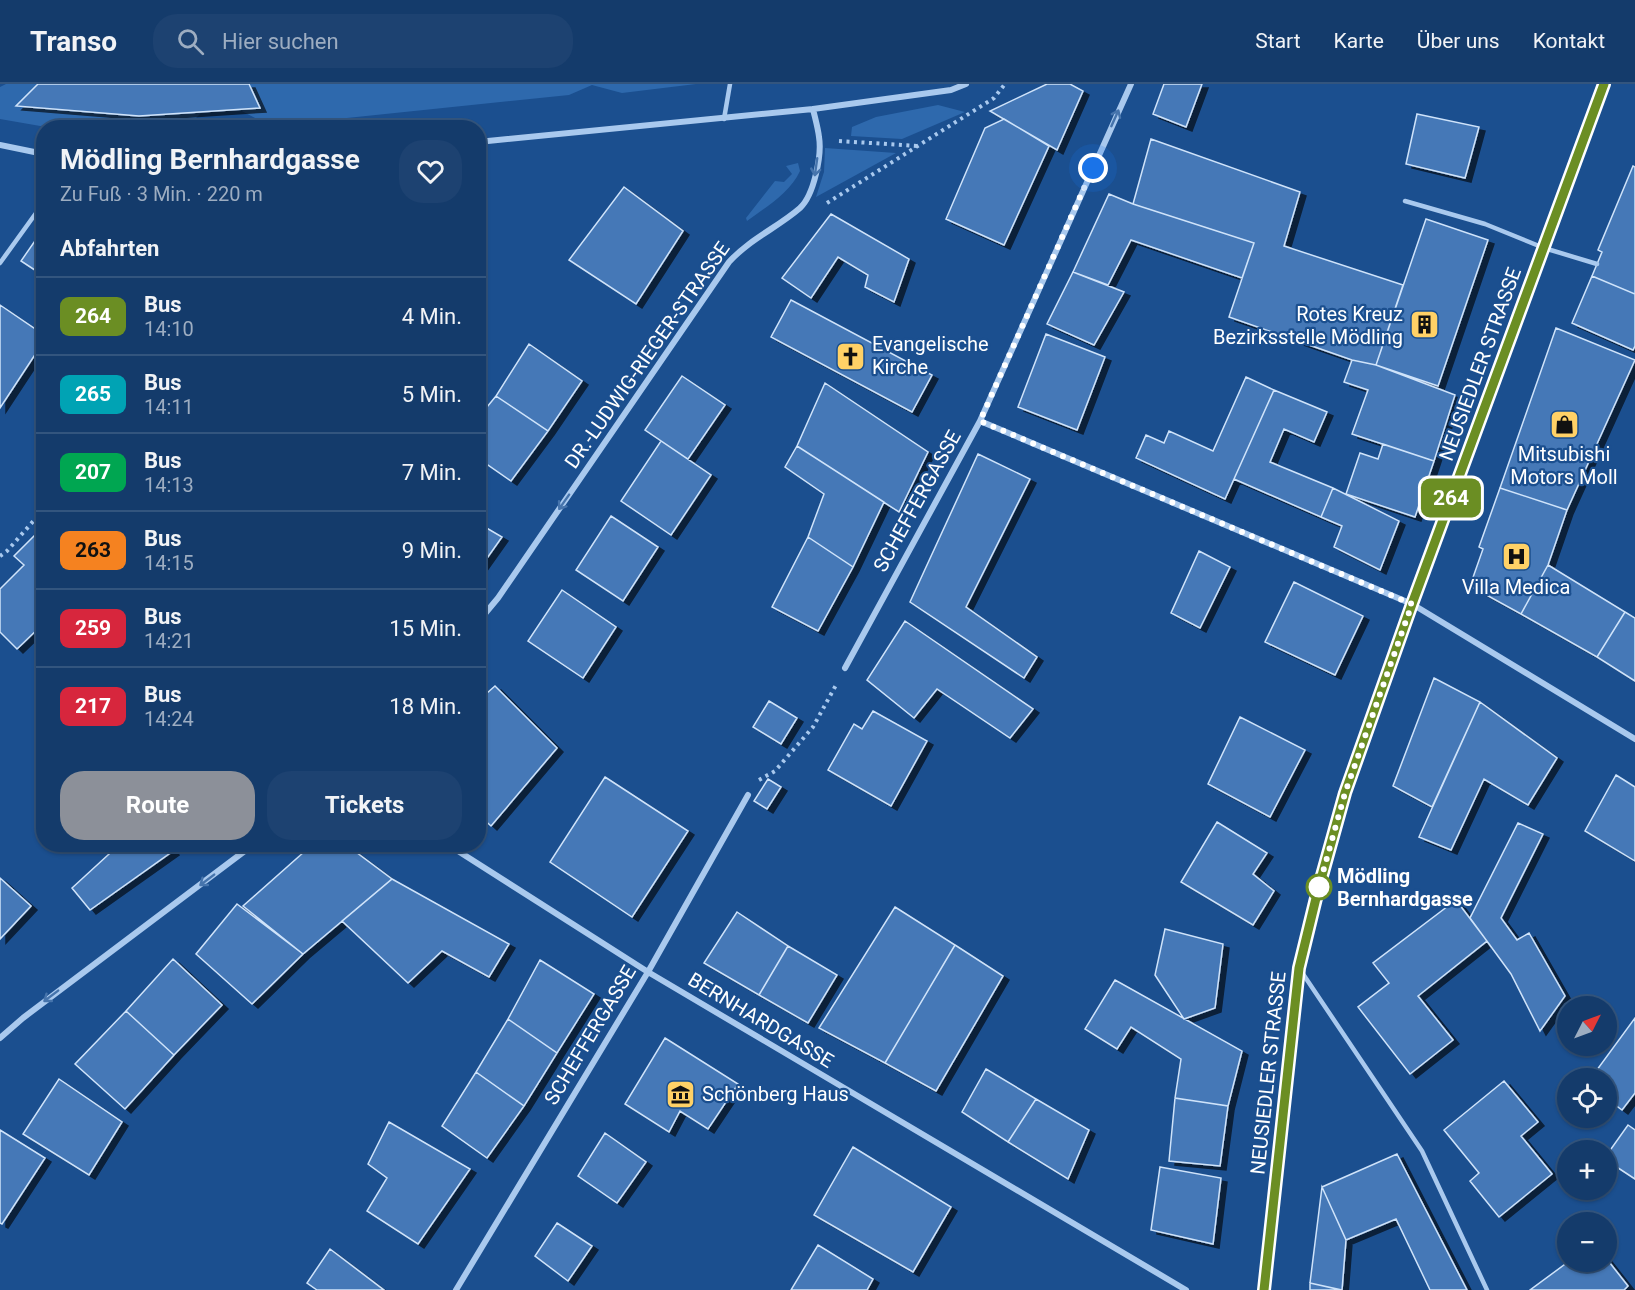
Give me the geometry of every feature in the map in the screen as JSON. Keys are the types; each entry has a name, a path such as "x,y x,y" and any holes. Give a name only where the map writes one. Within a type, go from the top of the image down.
{"main road":[{"name":"NEUSIEDLER STRASSE","path":"1264,1290 1299,968 1345,793 1412,604 1604,84"}],"street":[{"path":"486,141 813,110 951,90 966,84"},
{"name":"SCHEFFERGASSE","path":"845,668 980,421 1131,84"},
{"name":"DR.-LUDWIG-RIEGER-STRASSE","path":"486,612 729,262 743,247 800,208 809,196 816,175 820,139 813,110"},
{"path":"0,145 36,152"},
{"path":"980,421 1412,604 1635,740"},
{"name":"SCHEFFERGASSE","path":"456,1290 648,972 748,795"},
{"path":"0,1038 23,1017 243,852"},
{"name":"BERNHARDGASSE","path":"460,852 648,972 1186,1290"}],"lane":[{"path":"724,119 730,84"},
{"path":"1405,201 1485,224 1544,248 1597,264"},
{"path":"0,263 36,213"},
{"path":"1299,968 1422,1151 1487,1290"}],"path":[{"path":"800,208 826,204 994,98 1005,84"},
{"path":"820,139 918,146"},
{"path":"0,556 36,518"},
{"path":"748,795 760,779 775,771 813,727 845,668"}],"shaded area":[{"path":"6,84 696,84 622,93 592,85 569,95 328,120 259,120 238,109 203,111 194,120 36,120 36,125 0,119 0,87"},
{"path":"938,105 965,112 902,139 851,136 852,127 876,117"},
{"path":"825,148 896,153 816,197 824,172"},
{"path":"798,163 800,171 790,186 777,199 747,221 746,218 775,181 784,182 792,174 786,166"}],"building":[{"path":"38,84 249,84 260,108 139,116 16,106"},
{"path":"1047,84 1070,84 1083,91 1057,150 990,111"},
{"path":"1164,84 1202,84 1186,127 1153,114"},
{"path":"1417,114 1479,127 1465,178 1406,164"},
{"path":"1004,119 1049,146 1004,245 946,219 985,128"},
{"path":"1151,139 1300,192 1284,246 1403,285 1376,365 1352,360 1229,317 1254,243 1133,204"},
{"path":"1633,166 1635,167 1635,294 1592,276 1602,252 1598,250"},
{"path":"624,187 683,231 636,304 569,260"},
{"path":"1109,194 1254,243 1242,278 1131,240 1108,285 1073,272"},
{"path":"831,214 909,259 894,302 865,287 868,275 838,257 811,298 782,278"},
{"name":"Rotes Kreuz Bezirksstelle Mödling","path":"1426,219 1488,240 1438,386 1376,365"},
{"path":"36,239 36,271 21,261"},
{"path":"1073,272 1124,292 1094,345 1047,324"},
{"path":"1592,276 1635,294 1635,346 1633,350 1572,323"},
{"name":"Evangelische Kirche","path":"791,300 932,375 912,412 771,337"},
{"path":"0,305 36,330 36,353 0,408"},
{"name":"Mitsubishi Motors Moll","path":"1556,328 1635,360 1567,510 1500,488"},
{"path":"1046,334 1105,357 1077,430 1018,407"},
{"path":"529,344 582,381 548,431 496,396"},
{"path":"1352,360 1376,365 1455,395 1434,461 1352,434 1368,390 1344,382"},
{"path":"682,376 725,405 688,459 645,430"},
{"path":"1246,377 1274,390 1225,499 1136,458 1146,435 1164,443 1169,431 1213,451"},
{"path":"825,383 928,452 899,512 797,446"},
{"path":"1274,390 1327,412 1314,442 1284,429 1270,462 1333,488 1321,517 1234,479"},
{"path":"496,396 548,431 511,481 486,464 486,408"},
{"path":"661,441 711,475 671,535 621,501"},
{"path":"1383,444 1434,461 1415,517 1346,494 1360,453 1378,459"},
{"path":"797,446 884,502 853,567 808,537 824,494 785,467"},
{"path":"978,454 1030,479 966,607 1037,657 1024,678 910,602"},
{"path":"1333,488 1399,521 1380,570 1334,547 1342,526 1321,517"},
{"name":"Villa Medica","path":"1500,488 1567,510 1548,565 1521,614 1470,586 1483,549 1479,547"},
{"path":"611,516 658,547 623,601 576,570"},
{"path":"486,528 502,537 486,560"},
{"path":"36,534 36,631 17,649 0,632 0,589 24,565 14,556"},
{"path":"808,537 853,567 818,631 772,607"},
{"path":"1199,551 1230,567 1200,628 1171,613"},
{"path":"1548,565 1625,612 1597,657 1521,614"},
{"path":"1294,582 1363,616 1335,675 1265,642"},
{"path":"562,590 616,627 583,678 528,641"},
{"path":"1625,612 1635,618 1635,681 1597,657"},
{"path":"905,621 1033,709 1010,738 937,689 914,718 867,680"},
{"path":"1434,678 1480,702 1432,807 1393,786"},
{"path":"495,686 557,748 491,826 486,821 486,694"},
{"path":"769,701 797,718 781,744 753,727"},
{"path":"1480,702 1557,758 1528,805 1484,779 1451,850 1419,837"},
{"path":"873,711 927,741 891,806 828,770 854,724 862,729"},
{"path":"1240,717 1305,750 1270,817 1208,784"},
{"path":"1616,775 1635,787 1635,861 1585,831"},
{"path":"605,777 688,831 632,917 550,862"},
{"path":"768,779 781,787 767,809 754,801"},
{"path":"1217,822 1267,853 1253,874 1274,891 1253,925 1181,882"},
{"path":"1518,823 1543,834 1501,918 1517,940 1529,933 1565,996 1557,996 1557,1007 1540,1031 1511,974 1470,918"},
{"path":"111,852 172,852 90,910 72,888"},
{"path":"304,852 356,852 392,879 303,954 243,906"},
{"path":"0,878 31,906 0,939"},
{"path":"392,879 509,944 489,977 442,951 408,983 342,921"},
{"path":"1456,900 1487,941 1418,996 1453,1040 1410,1074 1358,1007 1389,983 1373,963"},
{"path":"237,904 303,954 252,1004 196,954"},
{"path":"895,907 955,945 885,1063 819,1028"},
{"path":"737,912 788,946 759,995 704,963"},
{"path":"1165,929 1223,944 1215,1008 1184,1019 1155,975"},
{"path":"955,945 1003,976 936,1091 885,1063"},
{"path":"788,946 837,975 808,1023 759,995"},
{"path":"173,959 222,1005 174,1055 126,1011"},
{"path":"540,960 594,994 557,1053 508,1019"},
{"path":"1115,980 1242,1051 1228,1106 1175,1098 1181,1059 1131,1027 1117,1049 1085,1029"},
{"path":"126,1011 174,1055 125,1109 75,1064"},
{"path":"1635,1018 1635,1093 1622,1110 1617,1106 1617,1068 1598,1068 1607,1056 1617,1056 1617,1043"},
{"path":"508,1019 557,1053 524,1106 476,1072"},
{"name":"Schönberg Haus","path":"665,1038 738,1084 708,1129 680,1111 669,1132 625,1104"},
{"path":"986,1069 1036,1099 1008,1142 962,1112"},
{"path":"476,1072 524,1106 487,1158 442,1126"},
{"path":"59,1079 122,1122 89,1175 23,1134"},
{"path":"1504,1081 1538,1122 1521,1136 1552,1174 1499,1217 1470,1181 1479,1173 1444,1130"},
{"path":"1175,1098 1228,1106 1220,1166 1169,1161"},
{"path":"1036,1099 1089,1130 1068,1179 1008,1142"},
{"path":"389,1122 470,1169 418,1244 367,1211 387,1178 368,1164"},
{"path":"1628,1125 1635,1130 1635,1179 1617,1167 1617,1140"},
{"path":"0,1130 45,1158 2,1224 0,1223"},
{"path":"605,1133 646,1162 617,1203 578,1176"},
{"path":"853,1147 951,1207 913,1272 814,1215"},
{"path":"1397,1154 1467,1290 1430,1290 1396,1219 1346,1240 1322,1187"},
{"path":"1160,1167 1221,1178 1213,1244 1151,1230"},
{"path":"1322,1187 1346,1240 1342,1290 1310,1283"},
{"path":"557,1223 592,1246 568,1281 535,1256"},
{"path":"818,1245 873,1279 867,1290 791,1290"},
{"path":"330,1249 384,1290 317,1290 307,1283"},
{"path":"1557,1270 1557,1272 1617,1272 1628,1286 1624,1290 1530,1290"},
{"path":"1310,1283 1341,1290 1310,1290"}],"bus line":[{"name":"264","path":"1264,1290 1299,968 1345,793 1412,604 1604,84"}],"place":[{"name":"Rotes Kreuz Bezirksstelle Mödling","path":"1424,325"},
{"name":"Evangelische Kirche","path":"851,356"},
{"name":"Mitsubishi Motors Moll","path":"1564,424"},
{"name":"Villa Medica","path":"1516,557"},
{"name":"Mödling Bernhardgasse","path":"1319,887"},
{"name":"Schönberg Haus","path":"681,1094"}],"route":[{"path":"1093,168 980,421 1412,604 1345,793 1318,890 1319,887"}]}
